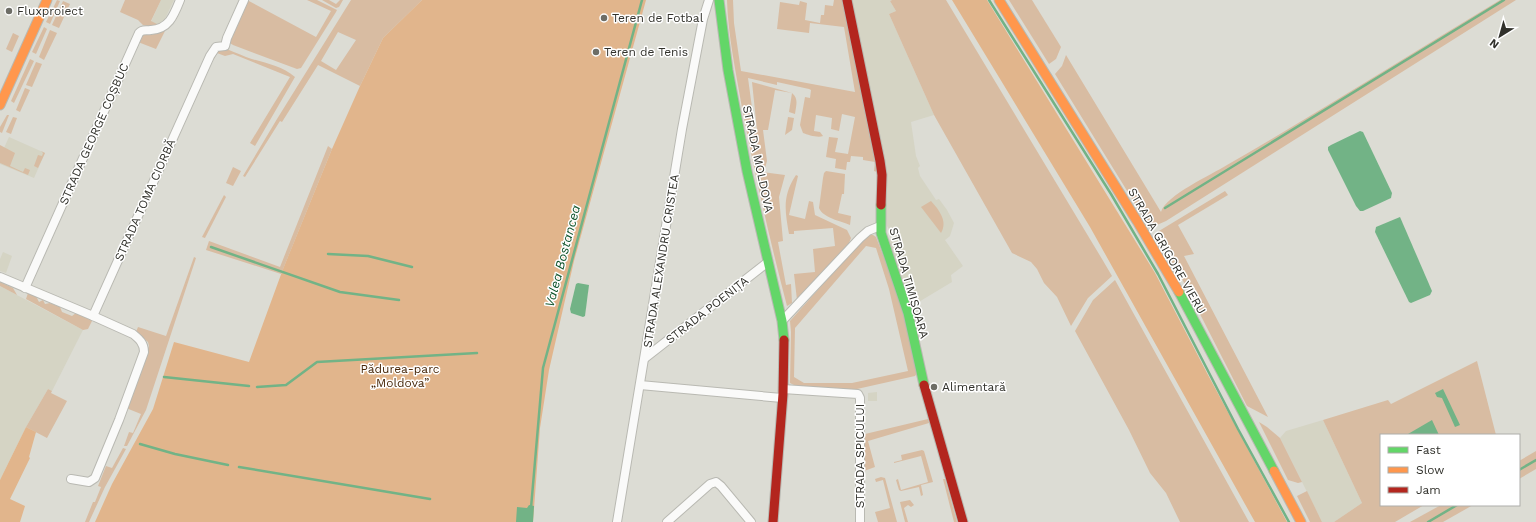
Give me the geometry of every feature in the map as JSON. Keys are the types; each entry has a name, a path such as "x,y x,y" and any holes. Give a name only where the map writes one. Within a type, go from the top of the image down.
{"street":[{"path":"0,105 47,0"},
{"name":"STRADA GEORGE COȘBUC","path":"25,288 139,33 141,30 157,30 163,28 172,17 180,0"},
{"name":"STRADA TOMA CIORBĂ","path":"93,316 210,56 216,47 225,46 227,38 244,0"},
{"name":"STRADA ALEXANDRU CRISTEA","path":"617,522 682,129 703,19 709,0"},
{"name":"STRADA MOLDOVA","path":"719,0 728,70 745,163 782,321 785,353 783,394 772,522"},
{"name":"STRADA TIMIȘOARA","path":"847,0 880,161 882,175 880,226 888,255 908,313 922,378 963,522"},
{"name":"STRADA GRIGORE VIERU","path":"999,0 1137,221 1181,296 1301,522"},
{"path":"782,321 860,238 868,231 880,226"},
{"name":"STRADA POENIȚA","path":"645,358 768,262"},
{"path":"0,277 132,334 138,338 144,346 144,352 119,420 95,478 89,482 71,479"},
{"path":"640,385 783,394"},
{"name":"STRADA SPICULUI","path":"783,394 858,394 860,398 860,522"},
{"path":"666,522 710,484 716,482 751,522"}],"shaded area":[{"path":"57,0 60,1 50,24 46,22"},
{"path":"125,0 161,0 151,21 159,25 152,27 143,25 138,20 120,12"},
{"path":"161,0 174,0 163,23 159,25 151,22"},
{"path":"247,0 316,37 331,11 307,0 317,0 337,10 301,68 297,69 230,43 229,39"},
{"path":"322,0 329,0 336,4 340,0 343,0 339,7 336,8"},
{"path":"351,0 422,0 383,38 360,86 318,65 282,122 280,121 245,177 243,176","holes":["338,32 356,40 336,70 321,61"]},
{"path":"727,0 733,0 734,23 741,71 855,92 844,27 810,23 809,33 777,29 780,2 799,5 800,1 807,3 805,20 820,23 821,15 824,15 825,5 833,6 834,0 844,0 877,172 874,171 875,162 863,160 863,157 851,156 850,162 847,162 846,170 835,168 836,159 826,157 829,137 838,138 835,152 848,154 855,117 842,114 839,131 831,129 832,118 816,115 814,131 820,132 823,136 821,137 805,134 803,133 800,125 805,97 810,98 811,90 777,82 777,85 748,78 755,130 757,130 752,82 792,93 775,90 768,130 763,130 767,161 762,172 785,175 779,197 783,241 778,242 786,285 791,284 792,303 787,306 763,208 742,108 731,40"},
{"path":"851,0 892,0 890,1 896,11 889,14 934,115 911,122 916,156 920,166 918,168 920,176 936,200 939,199 947,210 954,223 950,236 945,240 963,266 951,275 952,282 912,306 908,293 901,283 889,240 893,236 887,226"},
{"path":"946,0 1112,276 1088,298 1071,326 1057,297 1044,283 1037,269 1031,262 1012,253 934,115 889,14 896,11 890,1"},
{"path":"1009,0 1032,0 1061,47 1056,59 1049,64"},
{"path":"1500,0 1516,0 1166,221 1150,228 1055,74 1062,66 1066,55 1161,212 1171,199 1180,192 1296,125"},
{"path":"63,1 70,4 59,28 52,25"},
{"path":"44,27 47,29 36,54 32,52"},
{"path":"50,30 57,33 44,60 39,57"},
{"path":"165,31 156,49 138,42 142,33 151,35"},
{"path":"13,33 19,36 12,52 6,49"},
{"path":"222,48 278,67 295,77 255,146 250,143 290,77 233,54 225,56 217,53 214,59 212,56 213,52"},
{"path":"30,59 34,61 14,103 11,101"},
{"path":"36,62 42,64 32,87 26,85"},
{"path":"25,88 30,90 20,112 16,110"},
{"path":"792,93 796,98 795,114 789,112"},
{"path":"7,115 9,115 2,133 0,132 0,127"},
{"path":"13,117 17,118 11,134 6,132"},
{"path":"788,117 794,118 792,130 785,135"},
{"path":"1360,131 1363,132 1392,193 1391,198 1363,211 1360,211 1356,206 1328,150 1328,147 1331,145"},
{"path":"9,137 45,153 34,178 0,164 0,157"},
{"path":"0,145 15,153 10,166 23,172 25,168 30,170 28,175 0,163"},
{"path":"328,146 332,149 281,274 206,250 209,241 280,267"},
{"path":"41,151 45,153 38,168 34,166 38,155 42,156 43,153"},
{"path":"233,167 241,171 233,186 226,183"},
{"path":"826,171 845,174 844,194 842,194 838,213 851,216 850,225 828,217 819,208 823,178"},
{"path":"796,175 798,176 789,215 805,219 809,201 813,202 815,215 847,230 851,238 849,243 797,300 794,274 815,272 813,249 835,246 833,228 794,231 794,234 789,234 786,218 786,204 788,190"},
{"path":"1225,191 1228,195 1178,225 1194,254 1184,256 1268,417 1247,406 1179,273 1154,234"},
{"path":"224,195 226,197 205,238 202,237"},
{"path":"931,201 942,216 944,224 941,233 921,207"},
{"path":"1400,217 1432,291 1430,295 1411,303 1409,302 1375,232 1376,227"},
{"path":"867,235 873,235 876,237 900,300 917,373 915,376 848,391 796,386 790,383 790,321","holes":["866,246 876,248 889,289 908,371 852,383 804,383 794,377 795,328"]},
{"path":"3,252 12,256 6,273 0,271 0,259"},
{"path":"194,257 196,258 146,410 127,446 124,446 129,432 133,433 141,414 126,408 149,346 148,342 136,332 138,327 166,336"},
{"path":"1115,280 1249,522 1180,522 1166,493 1150,473 1129,430 1075,331 1093,300"},
{"path":"0,282 13,288 17,295 0,286"},
{"path":"576,284 589,285 585,316 583,317 571,313 570,309"},
{"path":"0,286 83,330 52,391 48,389 26,427 0,480"},
{"path":"28,293 36,296 39,302 43,300 45,304 50,303 60,307 62,312 72,316 76,313 90,319 92,321 88,329 83,330 26,299"},
{"path":"1477,361 1496,434 1380,434 1380,506 1422,506 1395,522 1334,522 1362,503 1323,420 1388,400 1391,404"},
{"path":"48,389 52,391 51,393 67,401 47,438 26,427"},
{"path":"1443,389 1460,425 1455,427 1442,398 1437,397 1435,393"},
{"path":"877,392 877,401 868,401 868,393"},
{"path":"928,419 929,423 868,441 875,467 864,471 865,434"},
{"path":"1323,420 1362,503 1334,522 1322,522 1280,438 1286,431"},
{"path":"1432,420 1439,434 1408,434"},
{"path":"1259,422 1280,438 1302,482 1298,483 1288,480"},
{"path":"123,448 126,449 105,487 89,522 85,522 101,487 98,486 106,466 112,468"},
{"path":"922,450 924,451 933,482 921,485 923,495 921,496 919,487 901,491 899,490 896,480 898,479 901,490 928,482 921,456 894,463 902,460 901,455"},
{"path":"1536,451 1536,469 1520,478 1520,460"},
{"path":"881,477 885,478 897,522 878,522 875,512 890,508 883,480 876,482 875,479"},
{"path":"943,479 945,479 957,522 954,522"},
{"path":"1307,491 1322,522 1310,522 1297,496"},
{"path":"910,500 914,505 911,507 908,505 904,508 908,522 905,522 900,502"},
{"path":"529,505 534,506 533,522 516,522 517,507 527,508"},
{"path":"1439,506 1471,506 1443,522 1410,522"}],"green space":[{"name":"Pădurea-parc „Moldova”","path":"422,0 646,0 574,261 549,370 540,428 533,522 95,522 112,484 153,409 174,342 249,362 283,269 332,149 360,86 383,38"},
{"path":"952,0 987,0 1155,273 1287,522 1255,522 1090,227"},
{"path":"26,427 36,432 30,458 10,499 25,506 20,522 0,522 0,480"}],"waterway":[{"name":"Valea Bostancea","path":"531,508 543,368 642,0"},
{"path":"989,0 1111,194 1158,274 1238,429 1289,522"},
{"path":"1165,208 1504,0"},
{"path":"211,247 340,292 399,300"},
{"path":"328,254 368,256 412,267"},
{"path":"257,387 286,385 317,362 477,353"},
{"path":"164,377 249,386"},
{"path":"140,444 175,454 228,465"},
{"path":"1520,469 1536,460"},
{"path":"239,467 430,499"},
{"path":"1428,522 1455,506"}],"traffic: fast":[{"path":"719,0 728,70 747,171 782,321 784,340"},
{"path":"881,205 881,233 908,313 924,385"},
{"path":"1179,292 1274,471"}],"traffic: slow":[{"path":"0,105 47,0"},
{"path":"999,0 1137,221 1179,292"},
{"path":"1274,471 1301,522"}],"traffic: jam":[{"path":"847,0 880,161 882,175 881,205"},
{"path":"773,522 783,394 784,340"},
{"path":"924,385 963,522"}],"place":[{"name":"Fluxproiect","path":"9,11"},
{"name":"Teren de Fotbal","path":"604,18"},
{"name":"Teren de Tenis","path":"596,52"},
{"name":"Alimentară","path":"934,387"}]}
